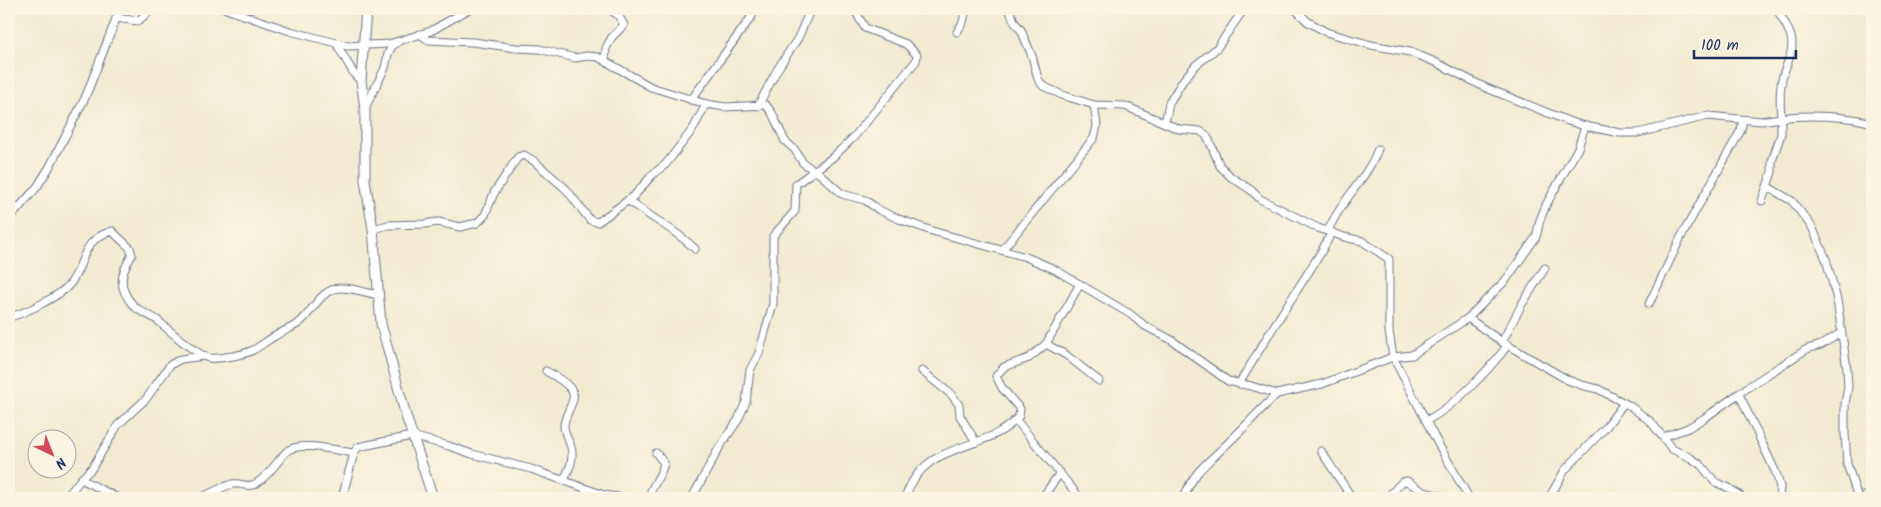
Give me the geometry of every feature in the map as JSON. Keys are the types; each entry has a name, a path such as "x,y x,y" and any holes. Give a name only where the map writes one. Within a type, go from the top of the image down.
{"street":[{"path":"9,219 37,187 49,168 85,98 120,9"},
{"path":"116,18 138,21 152,9"},
{"path":"226,9 290,31 348,46 389,44 404,40 431,31 469,9"},
{"path":"366,9 362,44 361,81 365,108 365,180 373,229 381,324 412,436 432,498"},
{"path":"605,60 606,48 612,37 624,25 618,15 609,9"},
{"path":"691,100 752,16 754,9"},
{"path":"758,106 776,70 798,38 808,15 813,9"},
{"path":"692,498 696,494 704,473 722,442 738,420 746,402 750,370 759,353 773,304 773,236 795,211 796,184 833,157 854,137 916,61 917,55 906,44 865,28 854,9"},
{"path":"958,32 966,9"},
{"path":"1008,9 1021,30 1032,56 1040,84 1057,93 1094,105 1125,106 1179,129 1206,134 1220,166 1260,199 1318,228 1362,241 1389,259 1389,331 1393,357 1469,498"},
{"path":"1165,123 1169,102 1184,79 1196,65 1217,48 1244,9"},
{"path":"1295,9 1307,21 1326,32 1371,45 1410,52 1493,90 1568,121 1620,133 1638,133 1708,116 1761,121 1795,116 1846,118 1872,123"},
{"path":"1762,201 1768,188 1772,172 1772,161 1781,134 1780,93 1782,76 1791,55 1792,39 1777,9"},
{"path":"420,34 428,40 473,42 539,49 575,58 598,56 651,88 691,100 725,107 766,105 772,113 785,141 795,150 803,163 842,194 865,200 879,210 899,219 940,233 1003,249 1054,269 1130,314 1145,326 1170,339 1228,382 1277,394 1322,384 1393,357 1412,355 1468,318 1506,280 1536,237 1546,205 1578,148 1586,126"},
{"path":"365,108 385,68 392,46 404,40"},
{"path":"336,43 354,74 361,81"},
{"path":"373,229 388,225 438,222 460,227 477,223 485,215 494,193 518,158 524,155 534,161 566,189 590,220 598,222 628,200 644,186 653,174 666,164 693,129 706,104"},
{"path":"1003,249 1094,138 1097,126 1094,105"},
{"path":"1649,304 1681,237 1741,130 1743,120"},
{"path":"1239,384 1320,254 1330,231 1359,180 1371,165 1378,149"},
{"path":"1768,188 1792,201 1812,226 1826,259 1842,333 1848,387 1845,404 1847,464 1858,498"},
{"path":"628,200 637,208 669,227 696,249"},
{"path":"9,317 29,312 69,285 85,250 102,234 112,232 130,248 132,255 124,267 121,279 125,293 135,307 157,320 195,351 208,358 221,358 252,351 272,337 298,324 309,314 318,301 331,290 338,288 378,295"},
{"path":"1426,421 1447,408 1459,397 1505,344 1522,304 1545,268"},
{"path":"905,498 920,471 937,456 957,447 967,447 1005,428 1016,420 1020,409 1002,388 996,376 1004,366 1029,358 1046,344 1080,284"},
{"path":"1468,318 1505,344 1568,380 1581,386 1598,389 1624,403 1651,422 1672,449 1696,462 1715,482 1729,488 1743,498"},
{"path":"1663,437 1688,428 1807,349 1821,345 1842,333"},
{"path":"1046,344 1066,355 1099,381"},
{"path":"66,498 92,468 118,424 146,399 170,365 181,359 204,356"},
{"path":"546,370 569,388 573,396 565,416 564,426 564,433 572,453 572,460 564,480"},
{"path":"922,371 952,395 959,405 960,416 976,442"},
{"path":"1184,498 1190,482 1277,394"},
{"path":"1739,394 1776,473 1780,487 1779,498"},
{"path":"1549,498 1565,470 1606,427 1624,403"},
{"path":"1016,420 1080,498"},
{"path":"342,498 354,453 358,447 412,436 531,469 604,495 623,498"},
{"path":"200,498 232,484 248,487 257,483 281,460 288,450 297,447 308,446 354,453"},
{"path":"1321,451 1352,498"},
{"path":"649,498 650,492 663,470 664,463 656,453"},
{"path":"1042,498 1060,474"},
{"path":"81,479 118,498"},
{"path":"1387,498 1402,482 1407,480 1422,491 1447,498"},
{"path":"1865,498 1872,487"}]}
